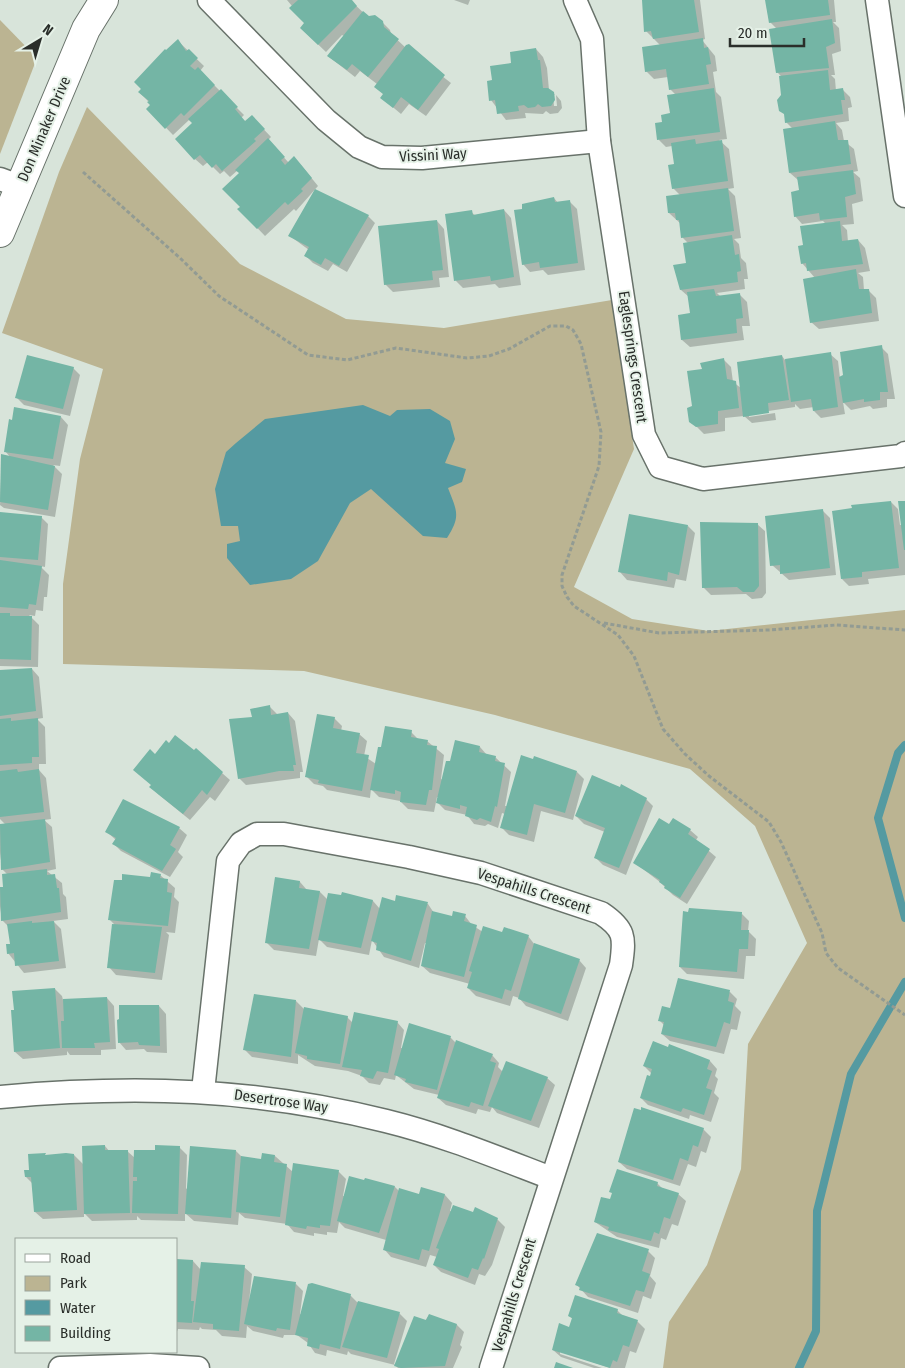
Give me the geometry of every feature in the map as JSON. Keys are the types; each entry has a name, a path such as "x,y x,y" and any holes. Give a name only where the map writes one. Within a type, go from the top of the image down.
{"street":[{"name":"Don Minaker Drive","path":"0,233 10,182 86,29 104,0"},
{"name":"Vissini Way","path":"209,0 326,120 359,148 382,157 422,158 599,140"},
{"name":"Eaglesprings Crescent","path":"574,0 592,39 599,140 644,435 660,467 703,479 901,456 905,453"},
{"path":"877,0 905,196"},
{"name":"Vespahills Crescent","path":"203,1091 228,861 241,844 257,834 284,834 409,857 481,873 601,913 622,931 624,945 621,965 491,1368"},
{"name":"Desertrose Way","path":"0,1097 107,1090 203,1091 288,1101 388,1121 447,1139 551,1178"},
{"path":"60,1368 150,1365 198,1368"}],"path":[{"path":"83,172 180,258 219,296 308,355 347,360 396,348 467,358 489,356 510,350 550,326 558,325 573,330 582,344 601,432 599,466 562,574 562,586 567,597 574,606 618,635 634,656 663,729 697,765 769,822 781,842 822,933 826,953 838,968 905,1015"},
{"path":"601,623 659,633 770,630 836,624 905,630"}],"green space":[{"path":"0,20 37,58 0,154"},
{"path":"87,107 240,264 346,319 444,328 612,300 634,449 574,587 632,619 709,631 905,610 905,1368 663,1368 669,1322 707,1265 741,1169 748,1044 807,943 755,826 690,769 495,715 304,671 63,664 63,584 80,459 103,369 2,333 59,172"}],"water":[{"path":"363,405 390,416 397,410 430,409 450,421 455,439 445,463 466,469 462,482 448,488 454,502 456,519 447,538 423,536 371,489 350,503 318,561 291,579 250,585 227,558 227,544 240,541 238,526 221,526 215,489 226,452 265,419"}],"building":[{"path":"298,0 352,0 357,6 318,45 300,28 304,23 289,8"},
{"path":"642,0 694,0 699,32 653,39 651,31 644,32"},
{"path":"765,0 828,0 830,15 769,23"},
{"path":"363,11 369,16 375,15 383,21 384,27 399,39 368,77 352,64 347,70 327,56"},
{"path":"832,19 835,43 826,47 829,68 776,73 769,29"},
{"path":"703,38 704,48 708,47 711,64 706,65 709,84 669,90 666,69 645,72 642,47"},
{"path":"178,39 186,51 189,49 198,58 190,66 195,70 198,67 215,85 184,116 181,113 165,129 146,109 150,105 147,102 149,101 138,92 141,89 134,82 165,49"},
{"path":"409,44 445,75 418,110 401,97 393,108 380,98 383,94 374,87 406,45"},
{"path":"536,48 538,60 540,60 543,88 548,88 554,92 555,100 551,106 542,107 538,104 535,107 528,108 524,105 518,106 519,111 497,114 495,100 489,101 487,81 492,80 490,66 511,63 510,52"},
{"path":"828,70 830,90 843,88 845,100 841,100 843,114 785,123 784,114 779,111 777,100 781,95 779,76"},
{"path":"714,88 720,132 657,140 655,123 662,122 661,115 670,113 667,95"},
{"path":"221,89 238,107 235,109 245,121 252,115 265,129 254,139 256,141 222,171 216,164 212,168 200,155 194,160 175,139 192,123 188,119"},
{"path":"835,121 838,140 848,140 851,164 789,173 783,129"},
{"path":"268,138 285,157 281,160 285,165 294,156 312,178 301,189 303,191 288,205 285,202 257,229 237,209 240,207 222,189 239,173 235,170"},
{"path":"695,139 696,144 722,140 728,181 672,189 668,165 674,164 671,143"},
{"path":"853,170 856,194 845,197 847,217 820,220 819,213 794,217 791,192 799,190 797,177"},
{"path":"728,188 734,231 681,238 679,220 676,220 675,213 668,213 666,196"},
{"path":"315,189 369,215 339,266 325,258 321,265 304,256 309,247 288,236"},
{"path":"554,197 555,202 570,200 578,263 540,268 539,262 522,265 514,210 522,209 522,204"},
{"path":"504,209 514,277 491,281 490,276 454,281 445,214 472,210 473,215"},
{"path":"437,220 443,270 432,271 433,280 384,285 378,226"},
{"path":"840,221 842,241 858,239 863,264 807,271 806,263 801,264 798,246 803,245 800,226"},
{"path":"732,235 735,255 739,254 741,271 737,272 738,282 680,290 673,265 686,263 683,243"},
{"path":"856,269 859,289 869,289 872,313 810,323 803,279"},
{"path":"714,289 716,296 740,293 743,318 736,319 737,333 681,340 678,315 690,313 687,292"},
{"path":"882,345 888,392 880,392 880,400 864,402 864,399 843,403 839,377 843,375 840,352"},
{"path":"831,352 838,407 813,411 811,399 791,402 785,359"},
{"path":"27,355 74,367 63,409 15,398"},
{"path":"782,355 789,400 768,403 769,413 743,417 737,362"},
{"path":"724,358 727,379 736,381 739,408 718,411 718,424 696,427 689,422 687,408 692,406 687,371 702,369 700,363"},
{"path":"14,407 61,416 53,459 4,452 9,419 12,420"},
{"path":"1,454 55,466 48,510 0,502"},
{"path":"891,501 899,568 862,572 862,577 841,579 832,511 852,508 851,505"},
{"path":"898,501 905,501 905,550 904,550"},
{"path":"823,509 830,568 780,574 780,565 770,566 765,516"},
{"path":"0,512 42,516 38,560 0,557"},
{"path":"629,514 688,525 679,575 668,572 667,581 618,572"},
{"path":"700,522 758,523 759,586 754,592 743,592 737,587 702,588"},
{"path":"0,560 42,566 36,605 29,604 28,609 0,607"},
{"path":"0,613 10,613 10,616 32,616 31,660 0,659"},
{"path":"32,668 36,711 0,716 0,670"},
{"path":"270,705 271,715 288,712 296,765 293,765 294,771 279,771 238,779 229,719 252,717 250,709"},
{"path":"317,714 335,717 333,728 360,733 356,753 369,755 362,791 318,783 319,780 305,777"},
{"path":"11,718 11,721 38,718 39,757 32,757 32,763 0,765 0,719"},
{"path":"385,726 412,730 411,737 428,740 427,745 437,746 432,790 429,790 426,805 400,802 401,792 395,790 395,794 370,790 378,747 381,747"},
{"path":"175,735 194,750 196,748 223,772 207,795 202,790 183,814 149,787 151,785 133,770 150,749 155,754 166,740 169,743"},
{"path":"455,740 480,746 479,752 496,756 495,761 505,763 497,807 495,806 491,822 465,816 467,807 460,805 460,809 436,803 446,761 450,761"},
{"path":"521,755 533,759 534,756 577,771 565,813 534,804 527,835 500,828"},
{"path":"17,769 18,772 39,769 44,812 0,817 0,771"},
{"path":"592,775 620,787 621,784 647,798 619,868 594,858 605,828 575,816"},
{"path":"123,799 180,827 170,845 176,849 162,871 112,844 116,838 105,832"},
{"path":"659,818 669,824 673,818 691,829 688,834 710,849 680,898 664,888 665,886 659,882 660,880 633,863"},
{"path":"45,819 50,862 1,870 0,824"},
{"path":"47,869 47,875 55,874 57,888 59,888 61,912 1,921 0,887 3,887 2,874"},
{"path":"151,872 161,874 160,878 168,879 167,892 172,893 168,926 108,920 114,880 122,880 122,874 150,877"},
{"path":"275,877 300,881 299,888 320,891 309,949 265,943"},
{"path":"342,892 373,900 361,948 318,940 328,893 341,895"},
{"path":"396,895 428,902 411,961 376,950 377,943 371,941 382,897 395,901"},
{"path":"689,908 742,912 741,930 749,930 748,949 739,949 737,972 679,967 683,911 688,912"},
{"path":"432,911 452,916 453,911 466,914 464,921 477,925 464,977 421,966"},
{"path":"32,921 32,923 54,921 59,961 15,966 14,953 7,954 6,944 10,944 7,924"},
{"path":"112,924 162,927 155,973 107,968"},
{"path":"483,926 502,932 504,927 529,935 511,991 505,989 502,999 467,988 472,972 469,971"},
{"path":"534,943 580,959 561,1014 518,999"},
{"path":"678,978 730,990 728,1001 734,1003 730,1024 724,1022 716,1047 661,1034 664,1022 658,1021 662,1006 670,1008"},
{"path":"55,988 60,1048 14,1052 11,1010 14,1010 12,991"},
{"path":"254,994 296,1000 291,1057 243,1050"},
{"path":"107,997 110,1042 94,1043 95,1048 62,1048 61,1021 64,1021 63,999"},
{"path":"119,1005 159,1005 160,1046 139,1045 138,1042 118,1043 117,1020 119,1019"},
{"path":"304,1007 348,1016 340,1064 307,1059 307,1056 295,1053"},
{"path":"354,1012 398,1021 388,1073 377,1071 373,1079 360,1076 362,1070 342,1067"},
{"path":"409,1023 451,1036 437,1090 405,1082 406,1079 394,1075"},
{"path":"456,1040 493,1054 490,1061 496,1063 483,1106 471,1102 469,1107 437,1098"},
{"path":"653,1041 668,1047 669,1044 710,1060 707,1069 712,1071 706,1088 712,1090 704,1115 683,1108 681,1112 640,1098 647,1075 650,1076 652,1069 643,1066"},
{"path":"506,1061 548,1077 531,1121 488,1106"},
{"path":"641,1107 704,1128 698,1147 693,1145 688,1161 680,1158 673,1180 618,1162 634,1108 641,1110"},
{"path":"105,1145 105,1150 128,1150 130,1213 84,1214 82,1146"},
{"path":"155,1145 180,1146 178,1214 132,1213 133,1181 137,1181 137,1177 133,1177 134,1150 155,1150"},
{"path":"190,1146 236,1150 231,1218 185,1214"},
{"path":"46,1153 45,1155 74,1154 77,1210 34,1212 31,1177 25,1177 24,1170 29,1170 28,1154"},
{"path":"262,1153 275,1155 274,1162 287,1164 280,1217 236,1212 241,1156 261,1159"},
{"path":"293,1163 339,1170 330,1226 320,1225 320,1228 307,1226 306,1229 285,1225"},
{"path":"617,1169 658,1182 657,1186 679,1193 670,1219 664,1217 659,1234 654,1232 651,1241 608,1230 609,1227 594,1222 601,1197 610,1199 612,1193 609,1192"},
{"path":"349,1176 395,1186 379,1233 337,1221"},
{"path":"421,1187 445,1194 429,1251 422,1249 419,1260 383,1250 399,1188 419,1194"},
{"path":"453,1205 473,1212 475,1207 498,1218 484,1259 478,1270 472,1268 468,1278 433,1265 439,1249 436,1248"},
{"path":"597,1233 649,1249 642,1271 650,1274 644,1292 636,1290 630,1306 579,1290 580,1287 575,1285"},
{"path":"178,1259 193,1260 191,1301 194,1301 192,1323 178,1322"},
{"path":"201,1262 245,1265 239,1331 213,1329 213,1324 193,1322"},
{"path":"254,1276 296,1282 290,1330 277,1328 276,1331 244,1324"},
{"path":"312,1283 351,1294 340,1349 320,1344 319,1349 307,1346 308,1338 295,1335 308,1284"},
{"path":"575,1295 618,1309 617,1313 638,1320 629,1347 623,1345 617,1362 613,1360 610,1368 552,1350 559,1323 569,1327 572,1318 568,1316"},
{"path":"358,1301 400,1312 387,1358 342,1347"},
{"path":"429,1314 457,1324 445,1366 401,1368 394,1366 414,1316 426,1320"},
{"path":"556,1362 573,1368 554,1368"}],"waterway":[{"path":"905,745 898,753 878,818 905,918"},
{"path":"799,1368 816,1331 817,1211 851,1074 905,982"}]}
